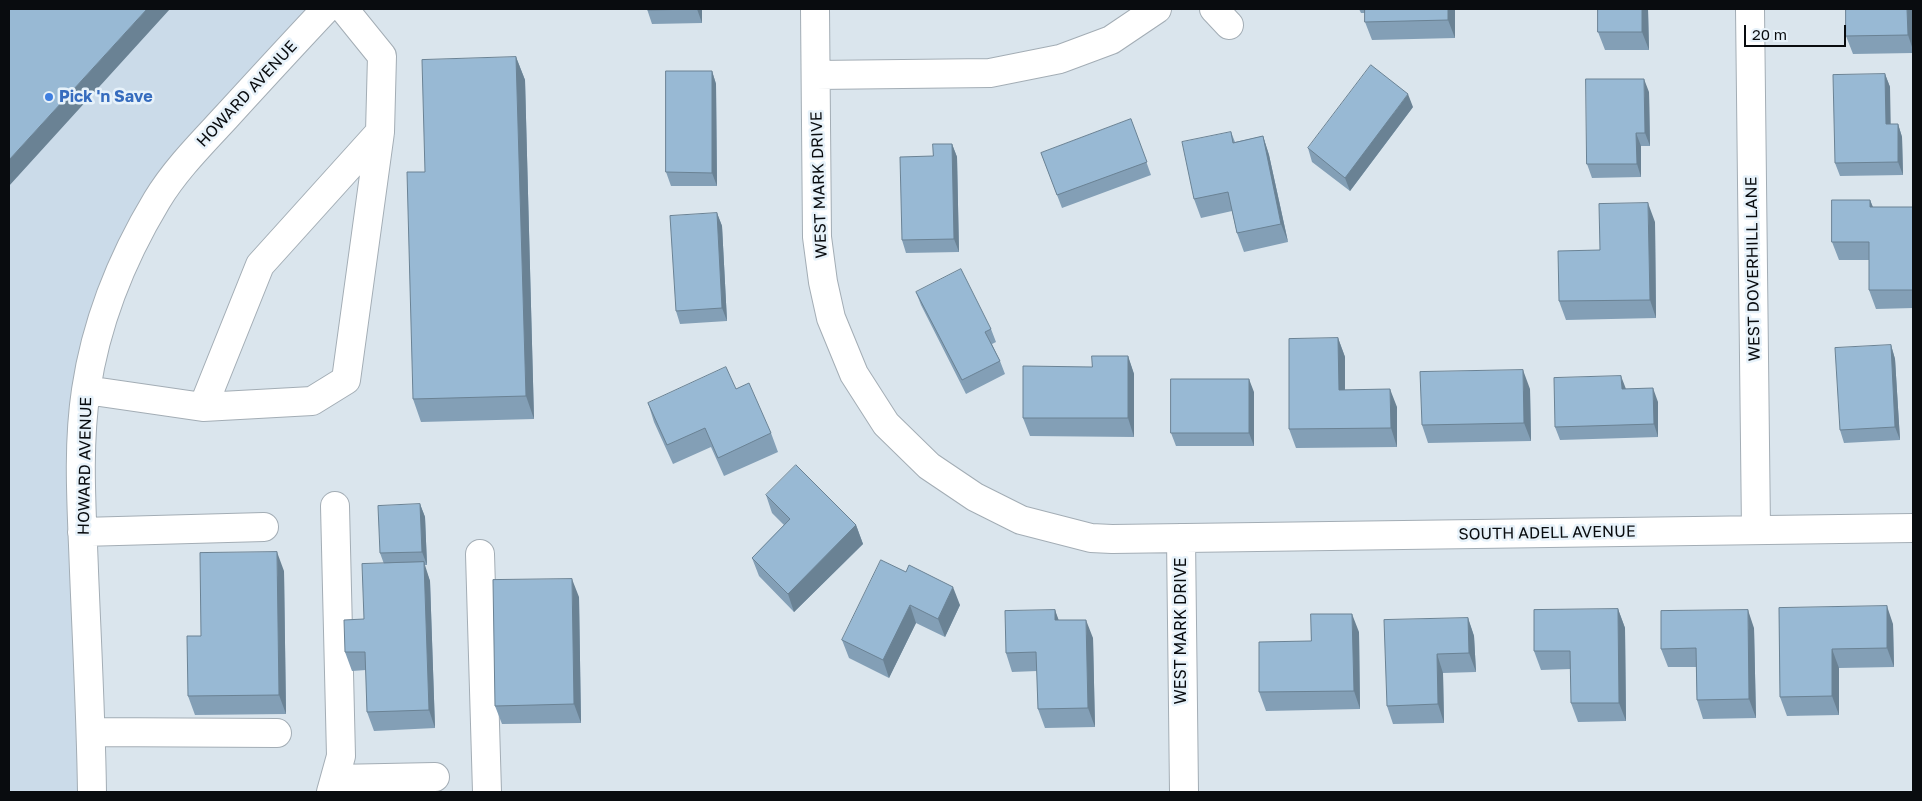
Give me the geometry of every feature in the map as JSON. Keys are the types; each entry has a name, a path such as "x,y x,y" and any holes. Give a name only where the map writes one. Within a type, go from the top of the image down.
{"street":[{"name":"HOWARD AVENUE","path":"92,792 82,532 82,434 86,390 95,343 126,255 158,198 194,152 326,9"},
{"path":"86,390 203,407 312,401 346,380 380,132 382,56 344,9"},
{"name":"WEST MARK DRIVE","path":"815,9 817,237 823,282 831,318 854,374 886,424 929,466 975,497 1021,520 1091,538 1180,538 1184,792"},
{"path":"816,75 990,73 1060,59 1111,40 1157,9"},
{"name":"WEST DOVERHILL LANE","path":"1750,9 1756,530"},
{"path":"203,407 260,266 380,132"},
{"path":"335,506 342,756 333,786 435,777"},
{"path":"82,532 264,527"},
{"name":"SOUTH ADELL AVENUE","path":"1180,538 1913,528"},
{"path":"480,554 488,792"},
{"path":"91,732 277,733"}],"shaded area":[{"path":"9,9 321,9 194,152 95,343 92,792 9,792"}],"building":[{"name":"Pick 'n Save","path":"9,9 147,9 9,160"},
{"path":"647,9 697,9 648,10"},
{"path":"1365,9 1448,9 1448,20 1365,22"},
{"path":"1598,9 1642,9 1642,32 1598,32"},
{"path":"1846,9 1907,9 1908,35 1846,36"},
{"path":"516,57 526,396 413,399 407,172 425,172 422,60"},
{"path":"1371,65 1408,94 1345,178 1308,148"},
{"path":"666,71 712,71 712,173 666,172"},
{"path":"1885,74 1886,124 1898,124 1898,162 1835,163 1833,75"},
{"path":"1586,79 1644,79 1645,133 1636,133 1637,164 1587,164"},
{"path":"1131,119 1147,162 1057,195 1041,153"},
{"path":"1231,132 1233,143 1263,136 1281,224 1237,233 1228,192 1194,199 1182,142"},
{"path":"933,144 952,144 954,239 902,240 900,157 933,156"},
{"path":"1832,200 1870,200 1870,207 1913,207 1913,290 1869,290 1869,242 1832,242"},
{"path":"1648,203 1650,300 1559,301 1558,251 1600,250 1599,204"},
{"path":"717,213 722,308 676,311 670,216"},
{"path":"961,269 991,329 985,332 1000,361 962,380 916,292"},
{"path":"1338,338 1339,390 1390,389 1391,428 1289,429 1289,339"},
{"path":"1891,345 1895,427 1840,430 1835,348"},
{"path":"1092,356 1128,356 1128,418 1023,418 1023,366 1092,367"},
{"path":"726,367 736,389 749,383 771,433 718,458 705,428 667,445 648,403"},
{"path":"1523,370 1524,423 1422,425 1420,372"},
{"path":"1621,376 1622,389 1653,388 1654,424 1555,427 1554,378"},
{"path":"1171,379 1249,379 1249,433 1171,433"},
{"path":"796,465 856,525 788,594 752,558 790,519 766,495"},
{"path":"420,504 422,552 380,553 378,506"},
{"path":"277,552 279,695 188,696 187,636 201,636 200,553"},
{"path":"881,560 906,572 909,565 953,587 938,619 910,605 883,660 842,640"},
{"path":"424,562 429,710 367,712 365,652 345,652 344,620 364,619 362,564"},
{"path":"572,579 574,704 495,706 493,580"},
{"path":"1887,606 1887,648 1832,649 1832,696 1780,697 1779,608"},
{"path":"1618,609 1619,703 1571,703 1570,651 1534,651 1534,610"},
{"path":"1055,610 1055,620 1086,620 1088,708 1038,709 1036,652 1006,653 1005,611"},
{"path":"1748,610 1749,699 1697,700 1696,648 1661,649 1661,611"},
{"path":"1311,614 1352,614 1354,691 1259,692 1259,642 1311,641"},
{"path":"1468,618 1469,653 1437,654 1438,704 1387,706 1384,620"}],"place":[{"name":"Pick 'n Save","path":"49,97"}]}
